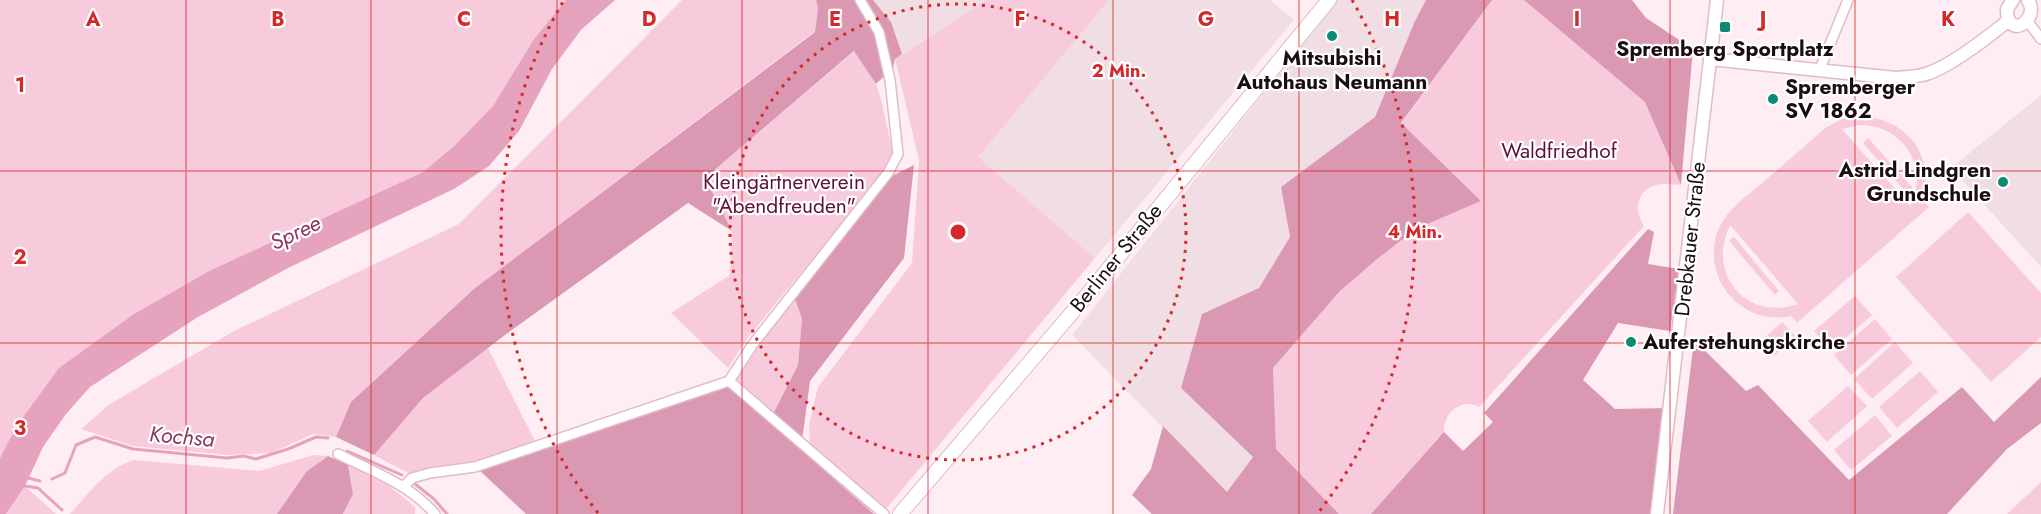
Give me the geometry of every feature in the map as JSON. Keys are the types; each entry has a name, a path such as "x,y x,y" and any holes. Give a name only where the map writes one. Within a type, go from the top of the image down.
{"main road":[{"name":"Berliner Straße","path":"900,514 1082,301 1329,0"}],"street":[{"path":"404,486 412,478 430,473 475,467 729,381 753,344 888,172 898,154 886,56 879,32 860,0"},
{"name":"Drebkauer Straße","path":"1658,514 1717,0"},
{"path":"1819,71 1848,0"},
{"path":"2011,0 2006,13 2009,20 2021,26 2029,23 2034,16 2032,1"},
{"path":"1710,59 1896,78 1929,73 1962,54 2009,20"},
{"path":"2029,23 2041,39"},
{"path":"729,381 884,514"},
{"path":"338,454 404,486 435,514"}],"shaded area":[{"path":"816,0 873,0 891,22 902,54 895,59 893,68 876,84 854,51 705,178 732,231 688,203 505,335 423,398 374,455 336,437 351,402 475,288 815,32 818,8"},
{"path":"873,0 986,0 902,54 891,22"},
{"path":"1109,0 1270,0 1294,20 1095,258 978,157"},
{"path":"1337,0 1426,0 1375,117 1281,187 1290,237 1259,288 1202,314 1181,388 1253,457 1227,493 1072,335"},
{"path":"1426,0 1492,0 1401,123 1481,201 1416,229 1376,260 1340,291 1273,368 1276,449 1339,514 1152,514 1132,495 1151,469 1163,426 1227,492 1253,457 1181,388 1202,314 1259,288 1290,237 1281,187 1375,117"},
{"path":"1524,0 1632,0 1646,18 1693,49 1681,185 1645,102"},
{"name":"Astrid Lindgren Grundschule","path":"2041,95 2041,267 1951,168"},
{"path":"914,165 904,258 810,381 802,441 773,414 798,365 802,319 794,296 892,176"},
{"path":"1648,229 1654,232 1648,264 1679,269 1670,331 1618,323 1583,380 1615,409 1669,408 1652,514 1371,514 1444,432 1463,451 1493,422 1484,413"},
{"path":"1694,340 1746,391 1758,385 1849,480 1962,387 1994,422 2041,377 2041,423 2007,449 1947,514 1673,514"},
{"path":"728,386 874,514 526,514 478,469"},
{"path":"328,456 348,465 353,494 343,514 277,514 306,472"}],"green space":[{"path":"0,0 566,0 534,39 493,106 454,146 423,172 209,271 134,314 16,427 0,458"},
{"path":"682,0 816,0 818,8 815,31 475,288 351,402 336,437 313,434 271,453 227,455 133,446 81,429 110,404 234,331 459,224"},
{"name":"Kleingärtnerverein \"Abendfreuden\"","path":"986,0 1109,0 978,157 1095,258 886,509 810,447 809,424 818,387 912,263 919,160 895,59"},
{"name":"Waldfriedhof","path":"1492,0 1524,0 1645,102 1681,185 1661,184 1647,189 1642,194 1639,199 1638,212 1644,226 1479,407 1466,404 1454,409 1444,425 1444,432 1371,514 1339,514 1276,449 1273,368 1340,291 1376,260 1416,229 1481,201 1401,124"},
{"name":"Kleingärtnerverein \"Abendfreuden\"","path":"855,51 876,84 893,154 883,173 746,340 728,368 671,313 730,275 732,231 705,178"},
{"path":"1862,116 1878,119 1893,124 1905,132 1921,155 1926,184 1923,200 1929,207 1797,323 1791,316 1775,318 1752,312 1732,298 1717,273 1714,244 1720,226 1733,208 1744,198 1825,128 1842,119","holes":["1859,125 1888,132 1900,140 1908,150 1917,177 1916,191 1910,206 1842,129","1731,226 1798,304 1779,308 1762,306 1748,300 1736,290 1728,277 1723,261 1724,244"]},
{"path":"1868,138 1912,187 1909,196 1863,143"},
{"path":"1968,212 2041,293 2041,337 1991,382 1896,277"},
{"path":"1734,237 1779,291 1775,295 1729,241"},
{"path":"794,296 802,319 798,365 773,414 740,386 737,375 756,343"},
{"path":"1855,296 1872,315 1831,351 1814,331"},
{"path":"1875,319 1892,339 1851,375 1834,355"},
{"path":"1782,322 1795,336 1774,356 1761,341"},
{"path":"1895,342 1913,363 1872,399 1854,379"},
{"path":"488,348 535,441 470,463 410,474 374,455 423,398"},
{"path":"1920,371 1938,392 1897,428 1879,407"},
{"path":"1848,386 1867,406 1827,442 1808,421"},
{"path":"1875,415 1892,436 1851,470 1834,450"},
{"path":"314,455 328,456 306,472 277,514 70,514 106,475 134,460 259,471"},
{"path":"348,465 389,486 415,507 415,514 343,514 353,494"},
{"path":"2041,482 2041,514 2007,514"},
{"path":"25,486 56,514 6,514"}],"water":[{"name":"Spree","path":"566,0 615,0 581,30 552,69 519,131 489,166 454,189 290,267 198,317 90,387 66,414 43,447 25,486 6,514 0,514 0,458 16,427 59,368 134,314 209,271 423,172 454,146 493,106 534,39"}],"waterway":[{"name":"Kochsa","path":"52,479 65,473 76,445 95,437 133,449 227,458 244,456 256,459 316,437 328,438"},
{"name":"Kochsa","path":"347,451 402,475"},
{"name":"Kochsa","path":"28,478 40,481"},
{"name":"Kochsa","path":"415,484 434,499 447,514"},
{"path":"25,486 38,488 62,510"}],"place":[{"name":"Spremberg Sportplatz","path":"1725,27"},
{"name":"Mitsubishi Autohaus Neumann","path":"1332,36"},
{"name":"Spremberger SV 1862","path":"1773,99"},
{"name":"Astrid Lindgren Grundschule","path":"2003,182"},
{"name":"Auferstehungskirche","path":"1631,342"}]}
